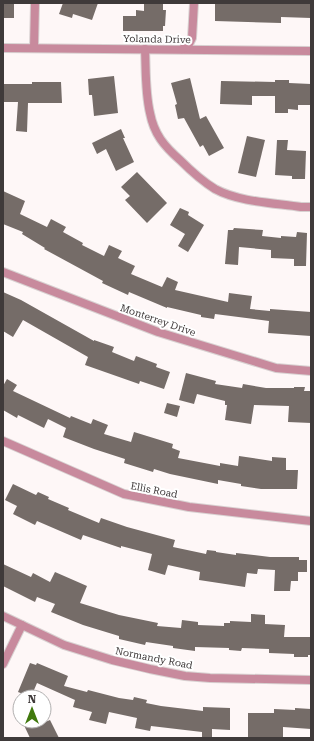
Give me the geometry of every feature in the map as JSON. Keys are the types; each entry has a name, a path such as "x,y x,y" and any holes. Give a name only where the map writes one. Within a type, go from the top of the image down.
{"street":[{"path":"34,48 35,3"},
{"path":"180,50 188,46 192,38 194,3"},
{"name":"Yolanda Drive","path":"3,48 311,51"},
{"path":"145,49 147,97 150,114 157,134 165,147 198,178 216,189 242,198 301,207 311,207"},
{"name":"Monterrey Drive","path":"3,272 158,332 276,368 311,371"},
{"name":"Ellis Road","path":"3,440 124,494 188,506 311,521"},
{"name":"Normandy Road","path":"3,616 64,645 112,660 150,669 184,676 210,678 311,680"},
{"path":"3,664 22,625"}],"building":[{"path":"3,3 14,3 14,18 3,18"},
{"path":"63,3 98,3 92,20 73,14 72,18 59,14"},
{"path":"144,3 163,3 163,10 166,10 165,26 163,26 163,31 123,31 123,16 136,16 136,10 144,11"},
{"path":"215,3 311,3 311,18 281,17 281,23 215,21"},
{"path":"114,76 118,113 94,116 92,95 89,95 88,79"},
{"path":"190,78 200,119 206,116 224,148 209,156 203,145 200,147 184,118 178,119 175,105 177,104 171,83"},
{"path":"275,80 289,80 289,83 311,84 311,105 298,105 298,110 288,109 288,113 275,113 275,96 252,96 252,105 220,104 221,81 275,82"},
{"path":"32,82 61,82 62,103 28,103 27,132 16,131 18,102 3,102 3,84 32,84"},
{"path":"121,129 125,138 123,138 134,162 116,171 106,149 97,154 92,143"},
{"path":"247,136 265,140 256,177 238,173"},
{"path":"277,140 288,140 287,150 306,151 305,179 292,179 292,176 275,175"},
{"path":"137,172 167,203 147,223 125,200 130,196 121,187"},
{"path":"3,191 25,201 20,214 47,227 51,219 66,227 63,232 83,243 82,245 104,256 109,245 122,251 118,258 135,266 131,274 162,287 167,277 178,282 175,290 228,302 229,293 252,296 250,309 311,312 311,336 268,333 269,321 215,314 214,319 201,317 201,315 167,308 129,292 128,295 102,283 103,281 44,249 45,248 22,234 23,232 3,224"},
{"path":"180,208 189,212 188,215 204,225 188,252 178,246 185,234 170,225"},
{"path":"234,228 263,230 262,236 281,238 281,236 296,237 297,232 307,233 306,266 294,266 294,259 271,258 271,250 239,247 238,265 225,264 228,230 233,230"},
{"path":"3,292 21,300 94,341 114,347 112,352 134,361 136,356 157,364 156,367 170,372 164,389 140,381 139,384 85,365 88,357 23,320 13,337 3,331"},
{"path":"186,373 216,381 215,384 242,388 243,384 266,388 305,387 304,391 311,391 311,423 288,422 289,406 254,405 251,424 225,420 227,405 225,405 225,401 197,394 194,404 179,400"},
{"path":"7,379 17,385 13,391 70,418 71,416 91,424 93,419 108,425 104,434 131,442 134,432 173,444 172,448 180,451 178,458 220,466 220,463 238,466 239,456 272,461 272,457 286,458 286,470 298,470 297,489 261,489 218,480 218,484 170,474 154,469 153,472 124,463 125,459 63,437 66,428 48,419 44,428 18,415 17,418 3,410 3,386"},
{"path":"167,403 180,406 177,417 164,413"},
{"path":"13,484 36,495 38,492 49,497 48,499 69,508 68,510 99,523 101,518 127,527 175,540 173,547 206,554 207,550 236,555 236,553 270,557 299,557 299,560 307,560 307,572 298,572 298,581 291,581 290,591 274,591 275,570 258,569 257,574 247,573 245,587 199,580 200,572 168,565 165,575 148,570 152,554 121,546 121,548 83,535 81,540 37,521 35,525 13,514 17,506 5,500"},
{"path":"3,564 31,577 33,573 50,582 55,572 87,586 80,603 119,615 158,623 157,626 181,628 182,620 198,622 198,625 224,626 224,623 230,623 230,621 251,622 251,614 265,615 265,624 285,625 284,637 311,637 311,655 308,655 308,657 294,657 294,654 269,653 269,649 242,648 241,651 229,650 229,648 195,647 195,651 146,642 145,645 119,639 119,636 83,625 51,612 55,604 37,597 35,602 3,586"},
{"path":"30,663 36,665 37,663 68,676 64,686 87,692 88,690 133,700 134,697 147,700 146,703 203,711 203,707 230,708 230,730 212,729 212,738 202,738 202,732 151,726 150,731 135,728 137,718 109,712 106,724 89,720 92,712 73,707 75,700 52,689 37,683 34,689 19,689"},
{"path":"295,708 311,709 311,729 283,727 283,738 248,737 248,713 274,713 274,709 295,710"},
{"path":"52,724 59,738 30,738 26,729 52,729"}]}
